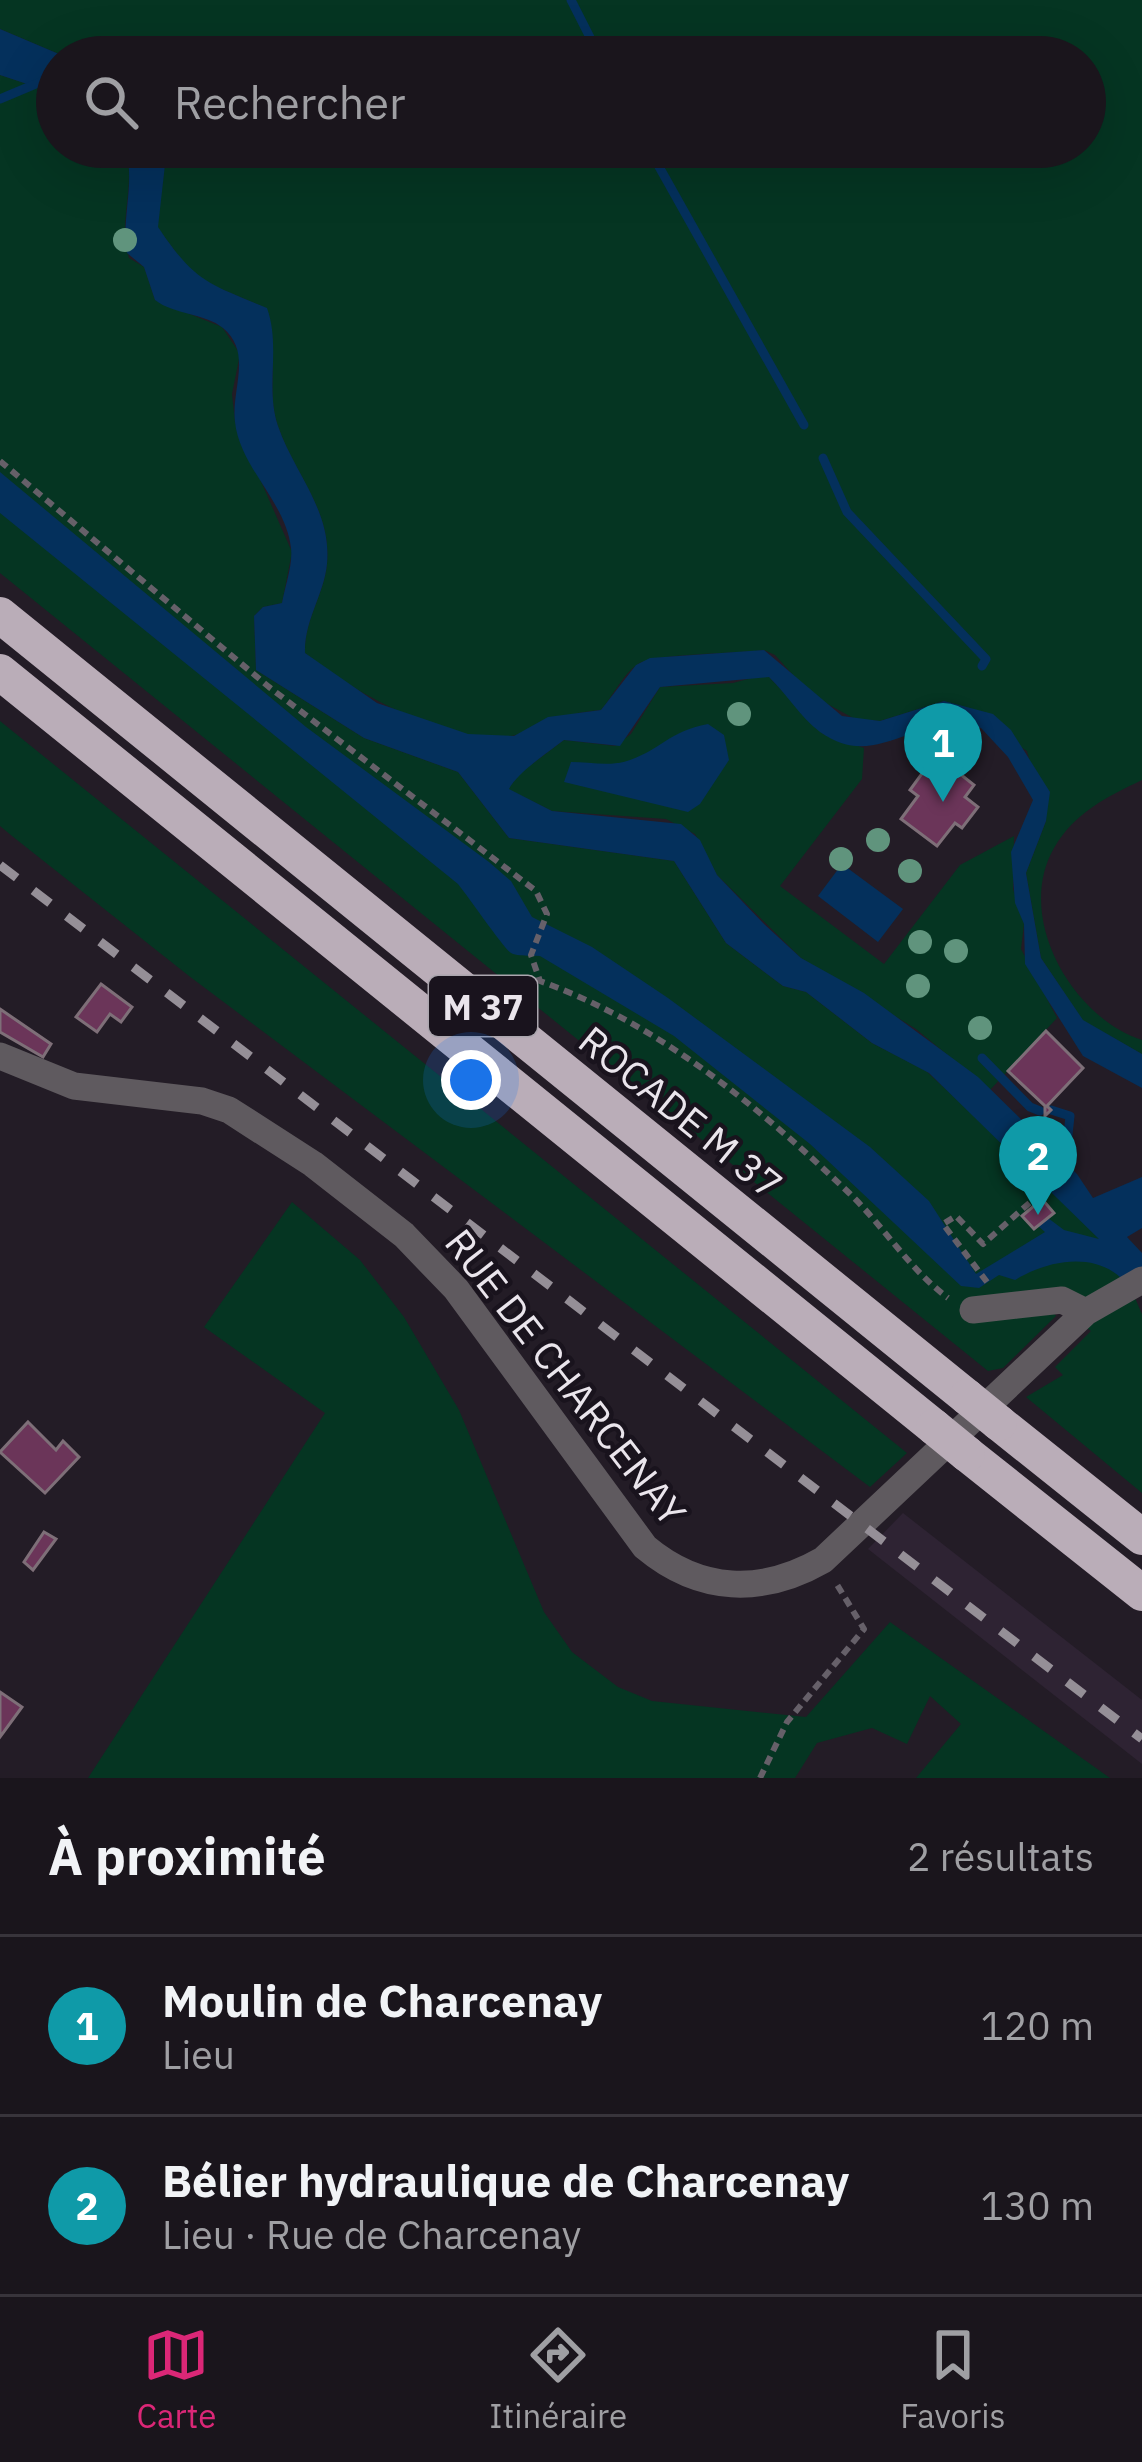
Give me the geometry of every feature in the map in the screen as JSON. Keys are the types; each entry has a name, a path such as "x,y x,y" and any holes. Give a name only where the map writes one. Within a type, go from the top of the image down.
{"highway":[{"name":"ROCADE M 37","path":"0,615 1142,1537"},
{"name":"M 37","path":"0,673 1142,1593"}],"street":[{"name":"RUE DE CHARCENAY","path":"0,1056 74,1086 202,1101 229,1110 313,1164 404,1235 456,1289 628,1528 663,1562 698,1580 743,1586 796,1576 823,1560 1086,1312 1132,1285"},
{"path":"982,1299 1062,1300 1086,1312"}],"path":[{"path":"0,461 269,687 518,875 544,904 544,925 531,955 540,981 606,1005 687,1057 848,1192 926,1281 982,1299"},
{"path":"982,1299 965,1254 943,1224 956,1216 983,1244 1035,1198"},
{"path":"760,1778 787,1722 864,1629 823,1560"}],"shaded area":[{"path":"903,1513 1142,1700 1142,1764 868,1549"}],"green space":[{"path":"0,0 1142,0 1142,780 1093,807 1062,835 1043,875 1041,904 1046,934 1073,988 1094,1011 1142,1040 1142,1054 1083,1021 1041,958 1026,873 1046,821 1027,751 944,701 880,721 855,719 811,695 775,655 764,650 678,656 638,664 601,710 488,738 461,734 402,713 305,653 325,575 327,545 318,509 274,412 272,339 266,308 195,278 157,227 164,168 1106,168 1106,36 36,36 36,44 0,29"},
{"path":"0,75 36,87 36,168 128,168 125,230 129,258 144,267 155,300 222,327 240,354 232,394 235,422 292,552 282,603 263,607 254,616 256,670 364,738 458,772 509,838 674,861 726,943 783,986 806,992 872,1043 926,1071 1075,1209 1112,1254 1142,1314 1142,1493 1026,1397 1063,1375 1055,1367 1091,1331 1061,1310 1052,1310 1056,1316 1003,1368 988,1371 0,573"},
{"path":"769,677 823,734 864,748 862,779 780,886 884,964 960,865 1014,836 1013,889 1024,924 1021,949 1057,1018 990,1090 916,1029 801,958 717,875 695,834 666,819 552,811 508,789 520,773 564,740 615,746 631,734 660,687 733,683"},
{"path":"0,721 907,1453 870,1487 189,976 12,836 0,826"},
{"path":"292,1202 360,1260 404,1317 459,1410 544,1612 572,1652 618,1687 652,1701 806,1717 890,1622 1110,1778 916,1778 961,1724 930,1696 907,1744 872,1728 817,1743 795,1778 88,1778 325,1413 204,1327"}],"water":[{"path":"0,29 36,44 36,87 0,75"},
{"path":"129,168 165,168 158,227 204,279 267,308 273,338 274,412 318,509 327,544 325,575 305,653 377,703 468,734 514,736 548,717 601,710 636,665 650,658 764,650 842,716 880,721 944,701 993,714 1011,730 1050,792 1046,821 1026,873 1041,958 1083,1020 1142,1054 1142,1088 1083,1056 1025,964 1024,924 1015,903 1011,852 1033,800 1008,757 981,728 935,727 860,746 820,732 769,677 660,687 620,746 564,740 509,789 552,811 681,824 700,840 717,875 801,958 864,993 978,1077 1077,1174 1093,1198 1142,1177 1142,1228 1127,1237 1142,1253 1142,1272 1124,1281 1099,1265 1070,1262 1015,1280 999,1275 979,1288 961,1286 810,1144 674,1036 540,956 511,953 458,884 0,513 0,472 306,727 489,862 511,881 532,917 592,947 668,998 870,1147 929,1201 976,1274 1045,1232 1038,1226 1048,1218 1064,1230 1099,1239 929,1073 872,1043 806,992 783,986 726,943 674,861 509,838 458,772 364,738 256,670 254,616 263,607 282,603 291,561 287,531 239,439 235,410 239,360 232,338 216,323 155,300 144,267 127,253"},
{"path":"708,724 724,735 729,760 700,804 688,812 564,782 571,762 623,762"},
{"path":"842,864 903,909 878,942 818,896"}],"building":[{"path":"950,766 974,785 965,797 978,807 962,828 955,823 937,846 901,819 918,796 910,790 926,768 940,778"},
{"path":"101,984 132,1007 121,1022 110,1014 97,1032 76,1017"},
{"path":"0,1009 51,1044 43,1057 0,1032"},
{"path":"1046,1031 1083,1068 1047,1106 1051,1110 1045,1116 1045,1106 1008,1071"},
{"path":"1042,1199 1054,1213 1034,1229 1022,1216"},
{"path":"28,1422 56,1450 63,1441 79,1457 45,1493 0,1452"},
{"path":"44,1532 56,1539 33,1570 24,1562"},
{"path":"0,1692 22,1707 0,1737"}],"waterway":[{"path":"571,0 589,36"},
{"path":"0,99 36,84"},
{"path":"660,168 804,425"},
{"path":"823,458 847,512 986,659 982,666"},
{"path":"982,1058 1030,1107 1040,1111"},
{"path":"1051,1110 1070,1116 1064,1172"}],"railway":[{"path":"0,865 1142,1739"}],"place":[{"name":"Moulin de Charcenay","path":"943,802"},
{"name":"Bélier hydraulique de Charcenay","path":"1038,1215"}]}
